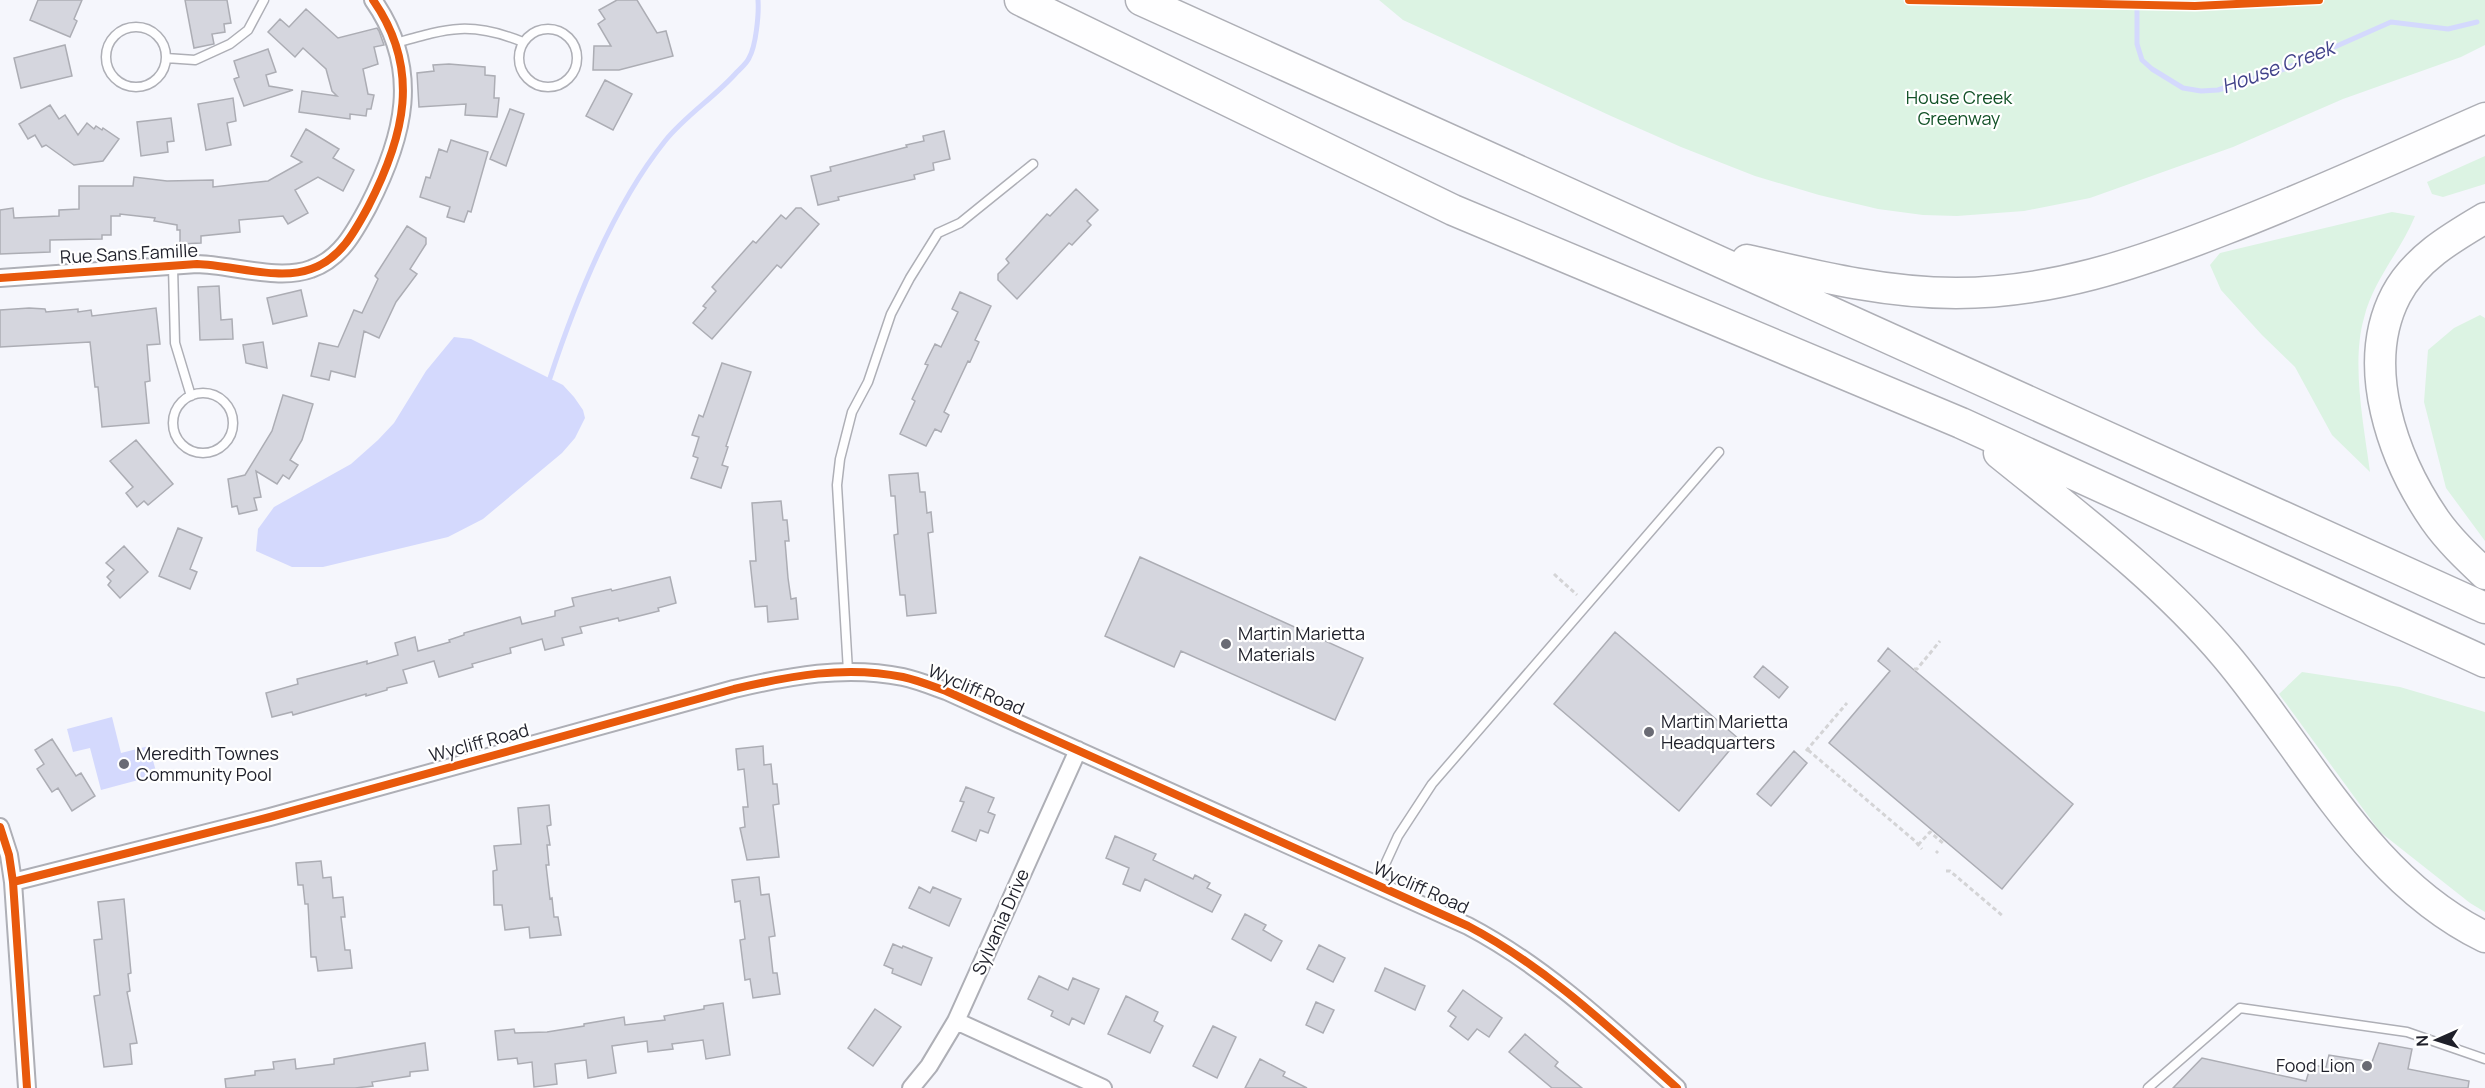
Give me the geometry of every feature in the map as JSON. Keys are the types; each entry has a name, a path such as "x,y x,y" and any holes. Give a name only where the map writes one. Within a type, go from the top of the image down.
{"highway":[{"path":"1020,0 1453,210 1961,423 2485,662"},
{"path":"1141,0 2485,608"},
{"path":"1679,243 1833,280 1881,288 1957,293 2037,287 2143,261 2261,216 2485,118"},
{"path":"2485,218 2448,239 2426,257 2409,276 2396,295 2386,318 2381,364 2386,409 2404,466 2435,520 2453,543 2485,574"},
{"path":"1961,423 2121,550 2159,585 2226,656 2376,855 2443,912 2485,937"}],"street":[{"name":"Rue Sans Famille","path":"0,278 79,271 222,265 277,274 299,273 324,263 342,249 357,228 384,177 395,148 402,117 404,91 396,43 373,0"},
{"name":"Wycliff Road","path":"13,882 270,817 734,689 812,673 848,671 905,677 936,688 1078,750 1468,926 1541,971 1677,1088"},
{"name":"Sylvania Drive","path":"911,1088 929,1066 956,1021 1078,750"},
{"path":"0,827 9,855 13,882 27,1088"},
{"path":"956,1021 1102,1088"}],"lane":[{"path":"166,58 195,60 230,44 248,30 264,0"},
{"path":"142,27 159,37 164,45 166,58 161,74 154,81 136,87 117,81 107,64 106,54 109,44 123,30 142,27"},
{"path":"396,43 426,34 467,27 502,33 523,42"},
{"path":"539,30 558,30 573,42 577,52 574,71 568,79 552,87 533,83 526,77 519,60 523,42 539,30"},
{"path":"848,671 837,485 840,459 852,412 868,382 891,314 938,233 960,223 1033,164"},
{"path":"173,267 175,343 191,396"},
{"path":"210,394 219,398 232,413 232,432 228,441 212,452 192,451 177,438 174,429 177,409 191,396 210,394"},
{"path":"1376,884 1398,836 1432,784 1719,452"},
{"path":"2148,1088 2240,1008 2407,1032 2485,1059"}],"path":[{"path":"1554,574 1577,595"},
{"path":"1914,669 1917,669 1940,641"},
{"path":"1847,703 1807,751 1922,849"},
{"path":"1918,845 1930,832 1944,844"},
{"path":"1946,872 1950,871 2004,916"}],"green space":[{"name":"House Creek Greenway","path":"1379,0 2485,0 2485,45 2461,57 2343,99 2233,147 2090,198 2024,211 1957,216 1923,215 1878,209 1819,195 1755,176 1681,147 1403,20"},
{"path":"2485,156 2485,184 2443,197 2432,194 2427,182"},
{"path":"2392,212 2415,216 2368,304 2360,336 2360,395 2370,472 2332,435 2295,367 2221,290 2210,265 2220,253"},
{"path":"2480,315 2485,318 2485,541 2446,488 2424,402 2428,350 2454,328"},
{"path":"2302,672 2400,687 2485,712 2485,912 2470,903 2380,832 2279,694"}],"water":[{"path":"454,337 471,339 563,385 583,410 585,418 575,438 562,453 483,519 448,537 323,567 292,567 256,551 258,529 274,507 351,464 378,440 394,423 426,371"},
{"name":"Meredith Townes Community Pool","path":"112,717 121,753 149,746 157,775 101,790 90,748 73,752 67,729"}],"building":[{"path":"38,0 82,0 70,37 30,20"},
{"path":"185,0 227,0 231,23 224,24 225,32 212,34 214,44 194,48"},
{"path":"617,0 637,0 657,33 666,31 673,56 619,70 593,70 594,46 611,46 598,24 605,19 599,10"},
{"path":"306,9 338,38 377,28 379,31 384,45 374,47 378,64 363,69 368,94 374,95 371,109 367,109 366,116 350,114 350,119 299,112 302,91 337,96 332,91 326,69 303,48 295,57 268,32 280,19 289,27"},
{"path":"65,45 72,76 21,88 14,58"},
{"path":"268,49 276,72 266,75 269,86 293,90 244,106 234,79 239,77 234,61"},
{"path":"433,65 485,67 485,75 495,76 494,98 499,98 497,117 465,115 466,104 419,107 417,73 434,71"},
{"path":"605,80 632,94 613,130 586,116"},
{"path":"233,98 236,121 227,123 231,145 206,150 198,104"},
{"path":"50,105 59,119 65,115 78,135 87,123 94,129 96,126 102,130 103,128 119,139 103,161 74,165 46,145 42,147 35,135 28,139 19,124"},
{"path":"510,109 524,114 506,166 490,159"},
{"path":"171,118 174,141 167,142 168,152 141,156 137,122"},
{"path":"306,129 339,149 333,158 354,170 343,191 318,177 295,190 308,213 288,224 283,216 239,220 240,232 201,236 201,243 180,244 180,230 177,230 177,225 154,221 155,218 120,214 120,216 111,216 111,235 102,235 102,239 50,240 50,252 0,254 0,210 13,208 14,218 59,216 59,210 79,209 79,186 133,186 134,177 167,181 213,180 213,187 268,181 302,162 291,156"},
{"path":"944,131 950,159 933,163 934,170 914,175 915,179 838,197 839,200 818,205 811,176 831,171 830,167 907,147 906,145 924,141 923,136"},
{"path":"451,140 488,152 471,212 468,211 464,222 447,217 450,207 420,197 426,177 430,178 439,149 447,152"},
{"path":"1076,189 1098,210 1087,221 1091,225 1072,245 1069,243 1017,299 998,280 998,274 1009,263 1006,259 1047,214 1050,216"},
{"path":"796,208 801,208 819,224 781,268 777,265 712,339 693,323 706,308 703,306 716,291 712,287 753,241 756,243 781,215 786,219"},
{"path":"407,226 426,238 426,244 410,269 417,274 396,302 379,338 364,331 355,377 331,371 329,380 311,376 319,343 338,347 354,310 362,313 378,279 375,276"},
{"path":"219,286 221,320 232,319 233,339 200,340 198,287"},
{"path":"301,290 307,316 273,324 267,298"},
{"path":"960,292 991,306 975,340 979,342 944,412 949,415 941,432 935,429 926,446 900,434 915,401 912,399 928,365 925,364 935,344 941,347 958,312 952,309"},
{"path":"156,308 160,344 147,345 150,381 145,382 149,423 102,427 90,342 0,347 0,310 45,309 46,312 91,310 92,316"},
{"path":"263,342 267,368 246,363 243,345"},
{"path":"722,363 751,372 726,446 728,447 722,465 728,467 721,488 691,478 698,458 693,456 699,437 692,435 699,415 703,417"},
{"path":"283,395 313,404 302,440 290,460 298,465 289,479 283,475 277,484 256,471 261,497 254,498 257,510 239,514 237,506 232,507 228,479 245,475 272,431"},
{"path":"136,440 173,484 148,505 144,501 137,507 126,493 133,487 110,461"},
{"path":"918,473 920,492 925,492 927,513 931,512 933,532 928,533 936,613 907,616 905,595 900,595 894,535 898,534 895,496 891,496 889,475"},
{"path":"781,501 783,520 787,520 789,541 785,541 791,599 796,598 798,619 768,622 767,606 755,607 750,561 756,561 752,503"},
{"path":"178,528 202,538 190,569 197,572 190,589 159,576"},
{"path":"124,546 148,572 120,598 108,585 111,581 107,577 114,570 106,563"},
{"name":"Martin Marietta Materials","path":"1140,557 1363,658 1335,720 1181,651 1174,667 1105,636"},
{"path":"670,577 676,603 658,608 659,611 619,621 618,618 580,627 582,633 562,638 564,645 545,650 542,639 510,648 511,653 472,664 473,667 439,677 434,661 403,670 407,683 387,688 387,690 293,715 292,712 272,717 266,693 298,684 297,679 398,655 395,643 415,637 418,651 450,642 449,640 464,635 464,633 520,617 522,624 555,616 555,611 574,606 572,598"},
{"path":"1615,632 1739,739 1679,811 1554,704"},
{"path":"1888,648 2073,804 2002,889 1829,743 1890,671 1878,661"},
{"path":"1763,666 1788,687 1779,698 1754,677"},
{"path":"52,739 76,776 81,773 95,796 72,811 58,788 52,792 37,769 44,764 35,750"},
{"path":"763,746 764,765 771,764 773,784 777,784 779,804 773,805 779,857 747,860 740,828 745,827 743,807 748,807 744,769 738,770 736,749"},
{"path":"1794,751 1807,763 1771,806 1757,794"},
{"path":"966,787 994,798 988,812 995,815 988,833 980,830 976,841 952,831 964,802 960,801"},
{"path":"549,805 551,825 547,826 550,845 547,845 549,865 546,865 550,899 552,898 554,917 558,917 561,935 530,938 529,927 505,930 502,905 494,905 493,871 497,870 494,846 521,844 518,808"},
{"path":"1115,836 1156,854 1153,860 1193,879 1195,875 1210,883 1207,888 1221,895 1212,912 1145,879 1140,891 1123,884 1129,868 1106,858"},
{"path":"321,861 323,878 331,877 333,898 343,897 345,917 341,917 345,950 350,950 352,968 318,971 316,957 311,957 308,904 305,904 303,885 298,885 296,863"},
{"path":"759,877 761,895 769,894 775,936 769,937 773,973 777,973 780,994 753,998 750,979 745,980 740,940 745,939 740,901 735,902 732,880"},
{"path":"919,887 930,893 933,887 961,899 949,926 909,908"},
{"path":"124,899 131,973 128,974 130,991 127,992 137,1043 130,1044 132,1064 104,1067 94,996 100,995 94,940 102,939 98,902"},
{"path":"1245,914 1266,925 1263,930 1282,941 1271,961 1232,939"},
{"path":"893,944 932,958 921,985 892,973 893,969 884,965"},
{"path":"1319,945 1345,958 1333,982 1307,969"},
{"path":"1385,968 1425,986 1415,1010 1375,991"},
{"path":"1039,976 1068,990 1073,978 1099,989 1084,1024 1072,1018 1069,1025 1051,1016 1053,1011 1028,999"},
{"path":"1463,990 1502,1018 1489,1037 1477,1029 1468,1040 1450,1026 1456,1017 1448,1011"},
{"path":"1126,996 1158,1012 1154,1021 1163,1026 1150,1053 1108,1034"},
{"path":"1316,1002 1334,1010 1323,1033 1306,1025"},
{"path":"723,1003 730,1055 706,1059 703,1040 672,1044 673,1049 648,1052 647,1041 612,1046 616,1073 588,1078 586,1060 555,1064 557,1084 534,1087 532,1062 518,1064 517,1058 498,1060 495,1031 514,1029 515,1033 547,1032 624,1017 625,1025 665,1020 664,1016"},
{"path":"875,1009 901,1027 873,1066 848,1048"},
{"path":"1213,1026 1236,1037 1217,1078 1193,1066"},
{"path":"1525,1034 1558,1062 1555,1066 1582,1088 1552,1088 1509,1052"},
{"path":"425,1043 428,1070 410,1072 410,1076 372,1082 373,1086 226,1088 225,1079 255,1075 255,1071 274,1069 273,1062 295,1059 296,1069 334,1064 334,1059"},
{"name":"Food Lion","path":"2379,1043 2412,1049 2408,1069 2469,1081 2468,1088 2173,1088 2202,1058 2306,1081 2311,1065 2326,1067 2329,1055 2372,1062"},
{"path":"1260,1059 1285,1072 1283,1076 1307,1088 1245,1088"}],"waterway":[{"path":"550,378 584,285 629,194 665,141 748,60 755,38 758,0"},
{"name":"House Creek","path":"2137,0 2137,44 2142,60 2183,88 2201,91 2218,90 2287,68 2391,22 2448,29 2477,22"}],"cycle path":[{"path":"0,278 197,264 285,273 311,269 330,259 345,244 368,207 381,181 398,129 402,104 402,78 398,52 388,26 373,0"},
{"path":"1909,0 2195,6 2319,0"},
{"path":"13,882 270,817 734,689 797,676 839,672 881,674 908,678 946,691 1468,926 1497,942 1551,980 1603,1022 1677,1088"},
{"path":"0,827 9,855 13,882 27,1088"}],"place":[{"name":"Martin Marietta Materials","path":"1226,644"},
{"name":"Martin Marietta Headquarters","path":"1649,732"},
{"name":"Meredith Townes Community Pool","path":"124,764"},
{"name":"Food Lion","path":"2367,1066"}]}
